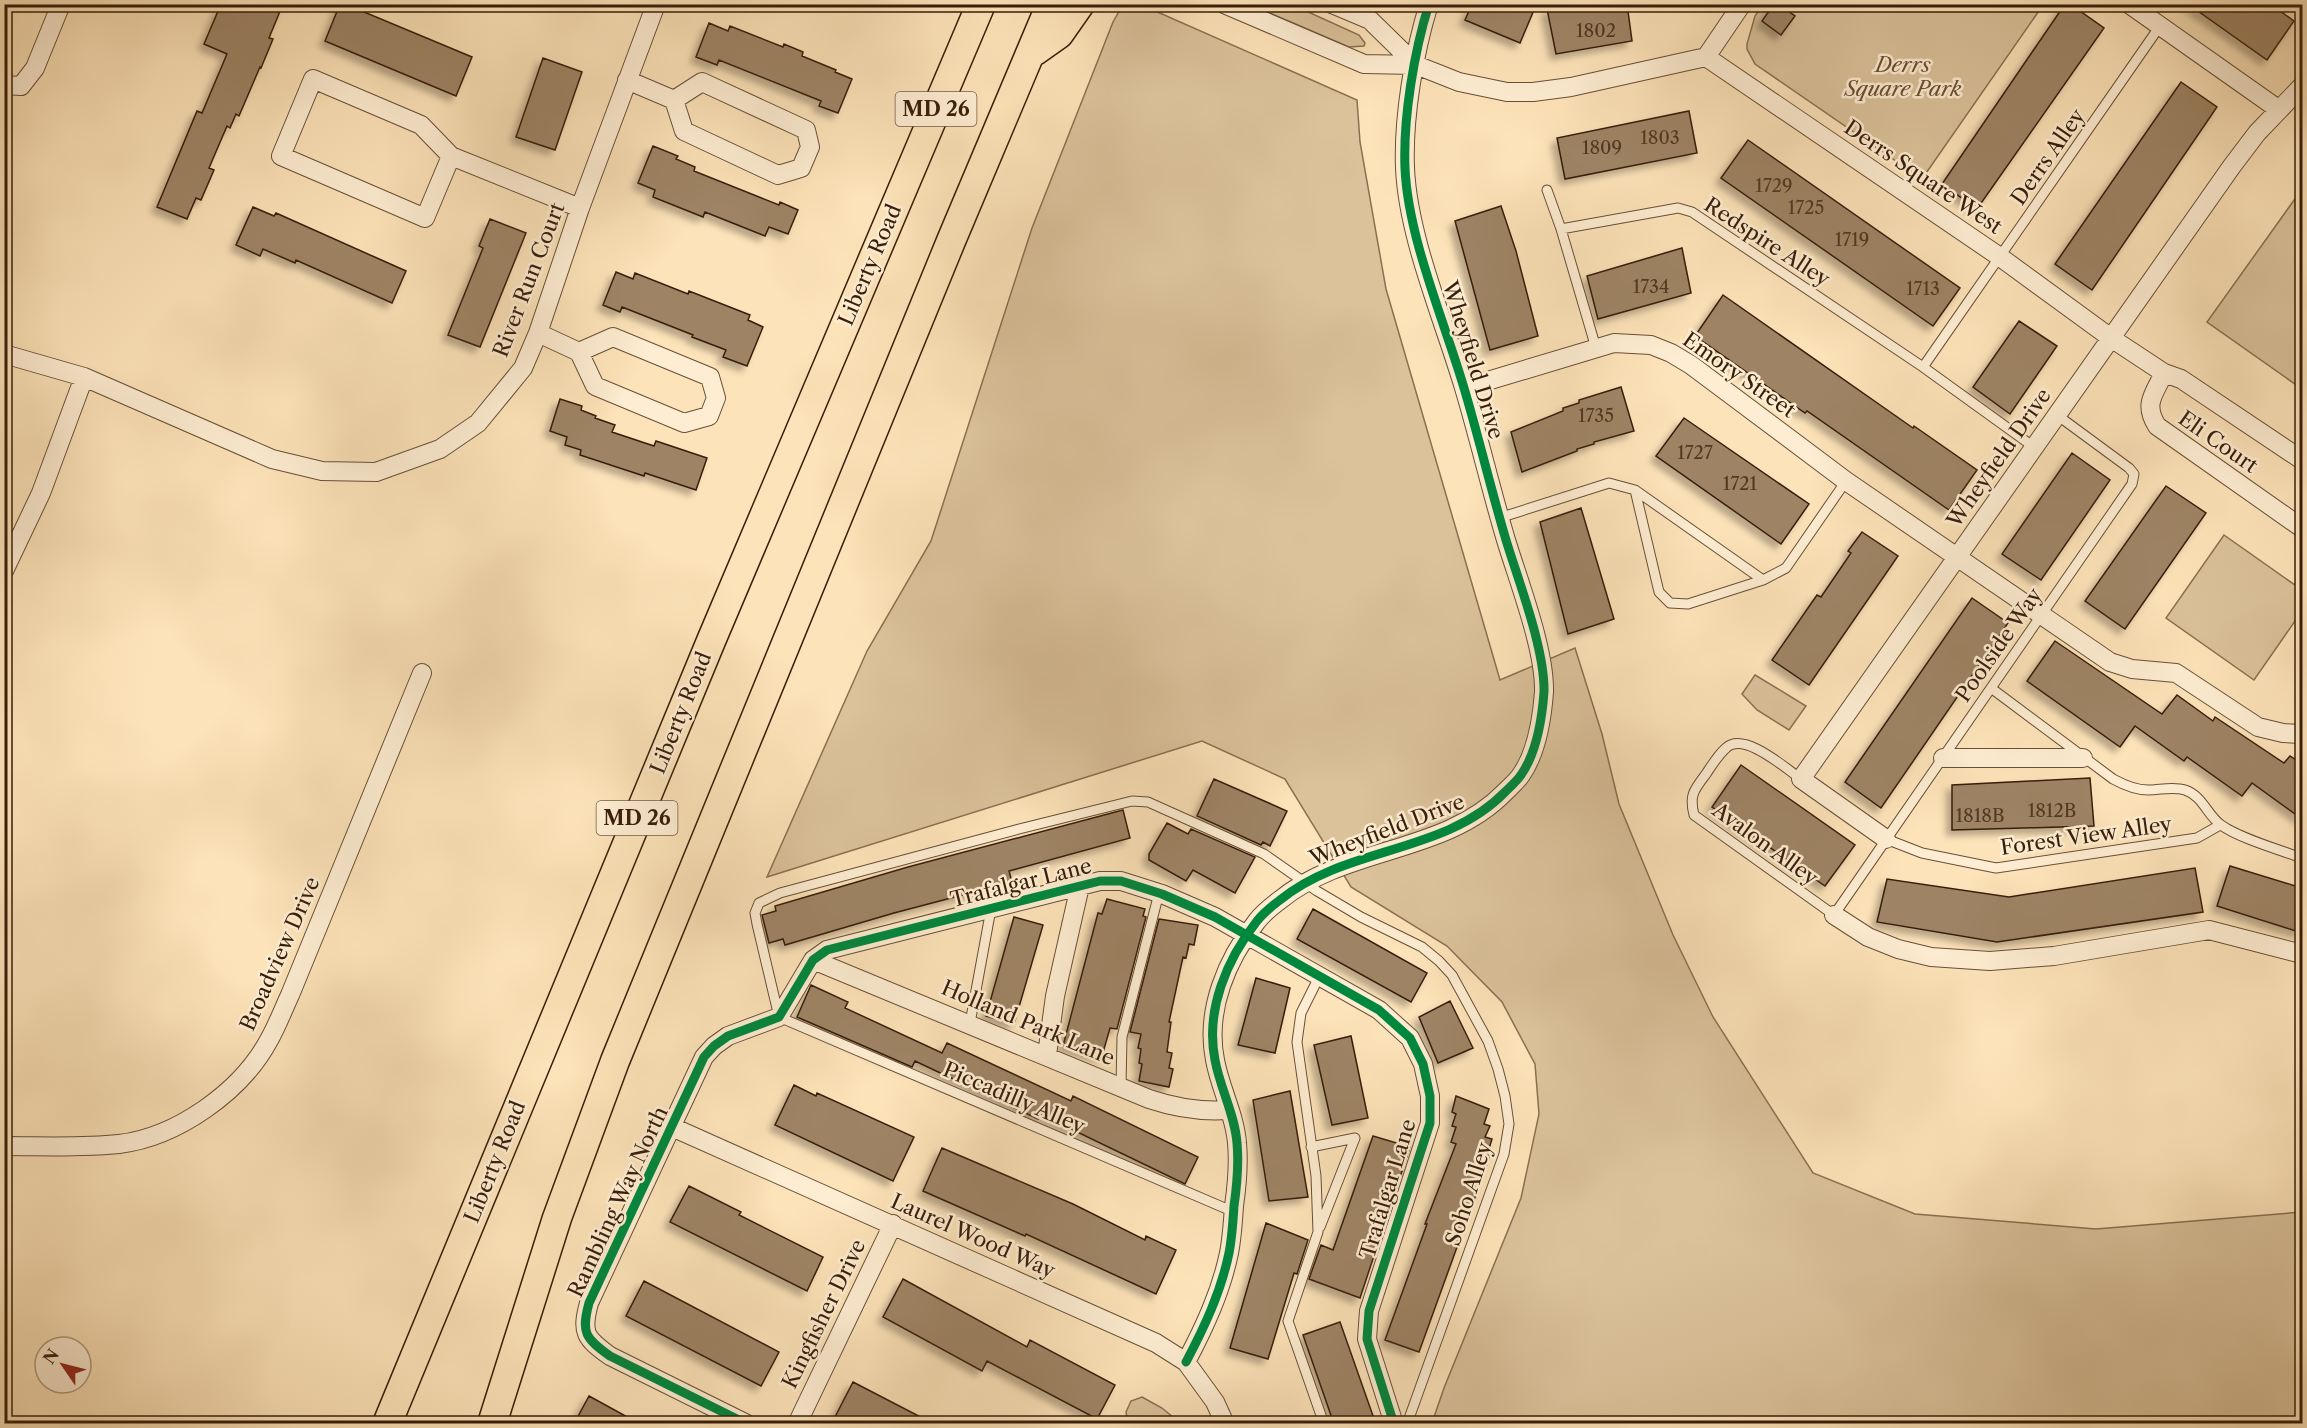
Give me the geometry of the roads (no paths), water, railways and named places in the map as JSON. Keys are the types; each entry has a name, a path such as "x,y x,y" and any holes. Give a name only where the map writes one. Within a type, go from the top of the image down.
{"main road":[{"name":"Liberty Road","path":"387,1424 715,630 981,4"},
{"name":"MD 26","path":"492,1424 557,1218 615,1061 951,241 1052,4"},
{"path":"1031,54 1059,34 1080,4"}],"street":[{"path":"4,85 21,86 35,69 61,4"},
{"name":"River Run Court","path":"4,354 84,377 272,459 322,471 376,472 440,450 478,423 523,368 538,333 580,208 656,4"},
{"path":"1224,4 1364,64 1416,65 1479,87 1507,92 1533,92 1571,87 1706,57 1742,4"},
{"path":"1332,4 1370,20 1416,65"},
{"name":"Wheyfield Drive","path":"1186,1362 1212,1310 1230,1251 1238,1172 1237,1142 1233,1120 1228,1110 1214,1058 1212,1029 1218,995 1228,966 1259,917 1304,882 1341,866 1466,823 1492,805 1521,775 1532,754 1542,716 1544,687 1539,650 1499,518 1464,388 1420,248 1405,170 1406,128 1429,4"},
{"path":"2129,4 2278,109"},
{"name":"Derrs Square West","path":"1706,57 2000,257 2111,338"},
{"path":"451,156 425,218 281,156 313,79 421,125 451,156 580,208"},
{"path":"627,80 674,100 684,131 778,175 801,168 810,147 806,130 702,82 674,100"},
{"name":"Wheyfield Drive","path":"1802,779 2232,166 2278,109 2302,86"},
{"path":"538,333 579,352 595,386 684,423 709,416 716,398 710,377 614,337 579,352"},
{"name":"Eli Court","path":"2111,338 2164,373 2181,379 2302,460"},
{"name":"Emory Street","path":"1464,388 1614,343 1651,345 1671,353 1691,365 1846,481 2110,662 2132,669 2176,673 2258,727 2283,733 2302,734"},
{"name":"Eli Court","path":"2164,373 2149,405 2151,416 2157,426 2302,528"},
{"path":"4,571 41,493 84,377"},
{"name":"Broadview Drive","path":"4,1146 120,1144 160,1134 192,1118 225,1093 249,1068 268,1041 290,994 422,673"},
{"path":"1943,758 2083,758"},
{"path":"1802,779 1886,839"},
{"name":"Trafalgar Lane","path":"813,960 827,950 1100,881 1121,881 1160,893 1215,917 1379,1010 1410,1038 1423,1064 1430,1096 1430,1123 1369,1311 1367,1339 1394,1424"},
{"path":"1047,1055 1055,996 1080,886"},
{"path":"1834,915 1868,937 1898,949 1931,957 1990,961 2054,956 2209,930 2302,954"},
{"path":"779,1017 813,960"},
{"name":"Holland Park Lane","path":"813,960 1178,1108 1206,1112 1228,1110"},
{"name":"Rambling Way North","path":"747,1424 610,1356 588,1337 583,1324 589,1303 704,1057 728,1036 779,1017"},
{"name":"Laurel Wood Way","path":"672,1127 1156,1343 1186,1362 1215,1402 1225,1424"},
{"name":"Kingfisher Drive","path":"797,1424 893,1224"}],"lane":[{"name":"Derrs Alley","path":"1923,367 2160,26"},
{"path":"1547,190 1561,229 1596,348"},
{"name":"Redspire Alley","path":"1561,229 1678,208 1692,212 1923,367 2034,447"},
{"name":"Poolside Way","path":"1834,915 2132,484 2134,474 2130,468 2058,415"},
{"path":"1635,490 1659,592 1670,603 1688,604 1763,580 1786,568 1846,481"},
{"path":"1499,518 1609,483 1635,490 1763,580"},
{"path":"1991,688 2083,758 2129,787 2146,790 2174,788 2185,790 2198,798 2220,825 2302,858"},
{"name":"Avalon Alley","path":"1802,779 1749,744 1736,742 1726,747 1697,786 1690,800 1694,815 1834,915"},
{"name":"Soho Alley","path":"779,1017 755,913 759,903 780,893 1132,801 1148,802 1264,854 1361,917 1422,947 1452,975 1488,1041 1505,1096 1509,1124 1504,1154 1407,1424"},
{"name":"Forest View Alley","path":"1886,839 1922,854 1996,868 2196,838 2220,825"},
{"path":"1121,1086 1122,1036 1160,893"},
{"path":"970,1023 991,909"},
{"path":"1318,1232 1316,1176 1297,1042 1301,1013 1319,977"},
{"name":"Piccadilly Alley","path":"779,1017 1234,1212"},
{"path":"1311,1147 1355,1138 1318,1232 1288,1322 1324,1424"}],"park label":[{"name":"Derrs Square Park","path":"1903,77"}]}
